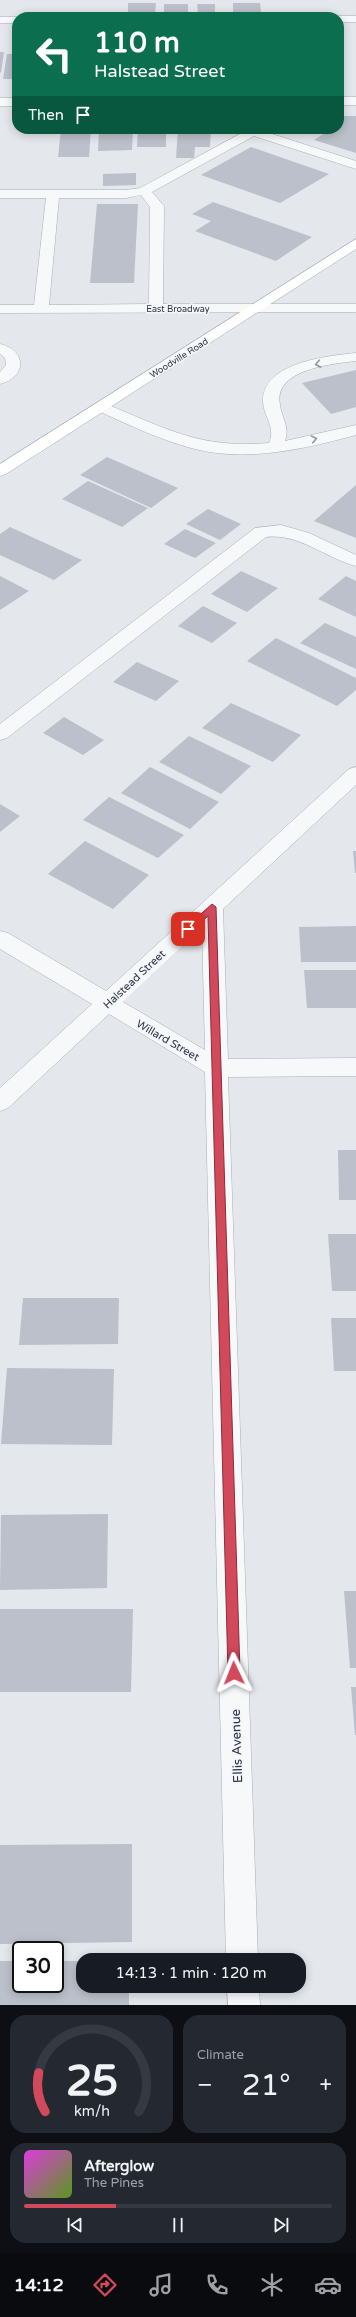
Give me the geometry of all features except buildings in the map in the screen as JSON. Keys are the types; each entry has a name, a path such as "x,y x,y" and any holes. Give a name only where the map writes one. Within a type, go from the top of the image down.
{"main road":[{"name":"Woodville Road","path":"0,470 256,309 356,243"}],"street":[{"path":"344,20 356,19"},
{"path":"0,20 12,20"},
{"path":"344,101 356,101"},
{"path":"0,102 12,102"},
{"path":"0,194 126,194 144,191 249,134"},
{"path":"267,134 356,165"},
{"path":"144,191 158,206 156,309"},
{"path":"41,309 52,194"},
{"name":"East Broadway","path":"0,309 356,308"},
{"path":"0,348 9,353 14,361 13,369 0,380"},
{"path":"275,447 280,437 281,428 271,401 273,388 283,376 296,369 356,357"},
{"path":"101,407 168,435 198,445 244,450 275,447 356,430"},
{"path":"0,734 261,532 281,530 303,537 356,560"},
{"name":"Halstead Street","path":"0,1102 356,774"},
{"name":"Ellis Avenue","path":"212,907 242,1953"},
{"name":"Willard Street","path":"0,939 106,1004 217,1068"},
{"path":"217,1068 356,1067"},
{"path":"243,1993 244,2005"}],"route":[{"path":"188,929 212,907 234,1673"}]}
